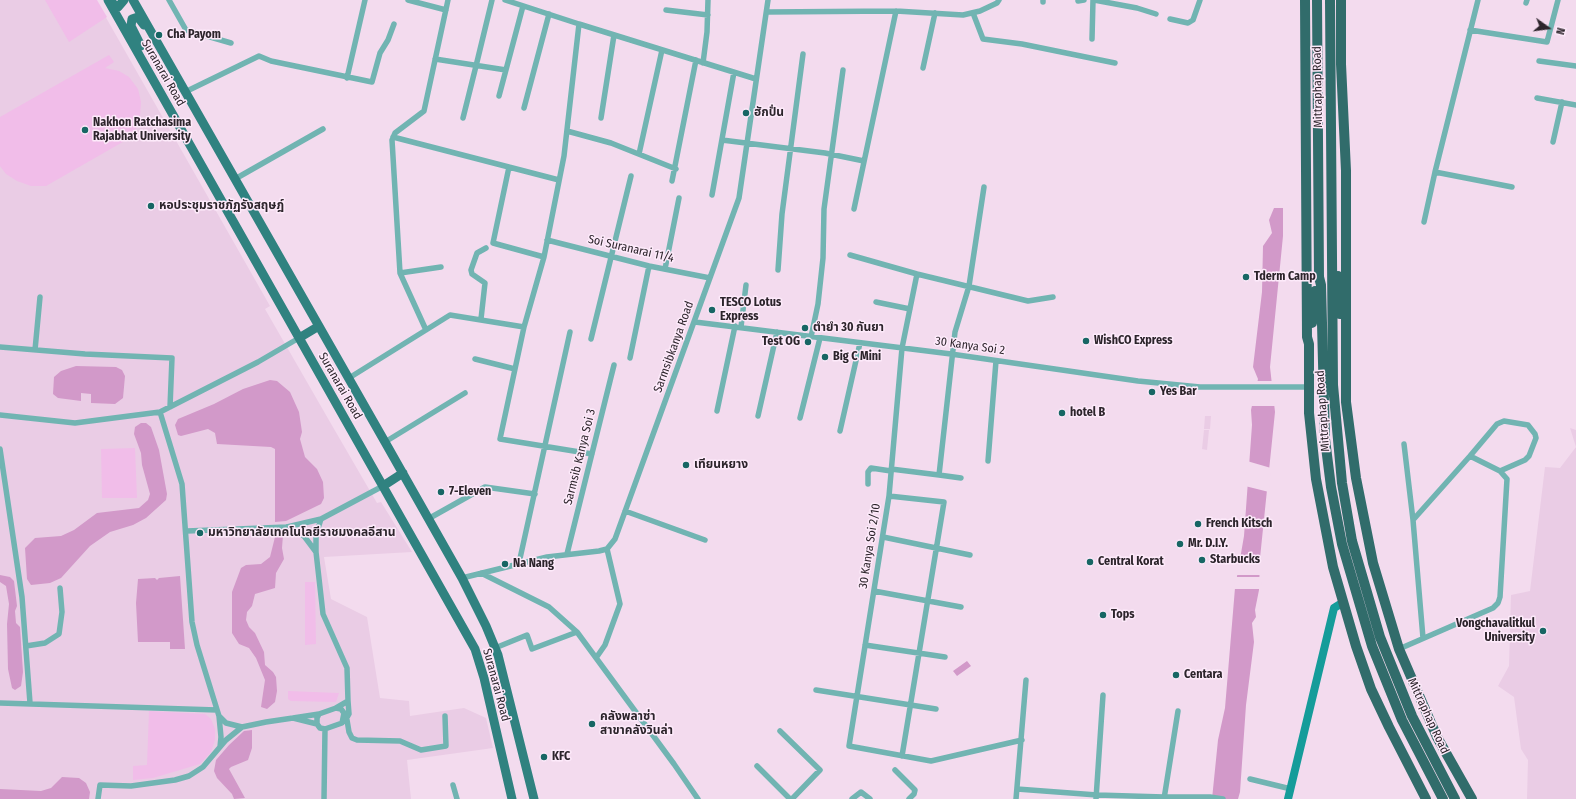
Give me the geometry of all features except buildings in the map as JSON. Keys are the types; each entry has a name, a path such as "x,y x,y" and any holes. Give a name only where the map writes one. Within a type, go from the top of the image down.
{"highway":[{"name":"Mittraphap Road","path":"1305,0 1307,337 1309,344"},
{"path":"1309,0 1317,32"},
{"name":"Mittraphap Road","path":"1317,0 1318,277 1321,285 1325,439 1342,544 1356,598 1386,683 1414,745 1443,799"},
{"name":"Mittraphap Road","path":"1330,0 1333,245 1331,250 1331,290 1336,427 1342,483 1352,541 1371,608 1396,679 1427,748 1455,799"},
{"path":"1331,33 1337,0"},
{"name":"Mittraphap Road","path":"1341,0 1341,64 1344,150 1345,350"},
{"path":"1333,245 1336,251 1342,345 1345,350 1348,423 1364,523 1381,593 1399,648 1437,737 1472,799"},
{"path":"1318,277 1315,285 1311,337 1309,344 1309,413 1316,479 1330,556 1342,603 1371,688 1407,765 1426,799"}],"main road":[{"path":"110,0 116,7 121,5 124,0"},
{"name":"Suranarai Road","path":"110,0 142,61 475,649 484,678 512,799"},
{"name":"Suranarai Road","path":"133,0 462,578 486,626 495,648 534,799"},
{"path":"142,61 142,49 131,26 132,19 138,17 155,39"},
{"path":"299,338 319,326"},
{"path":"383,486 403,473"}],"street":[{"path":"169,0 186,30 231,43"},
{"path":"347,78 365,0"},
{"path":"408,0 446,10"},
{"path":"426,330 400,273 393,138 395,133 424,111 448,0"},
{"path":"463,118 492,0"},
{"path":"505,0 756,79"},
{"path":"703,63 708,0"},
{"name":"Sarmsibkanya Road","path":"607,549 615,539 739,198 768,0"},
{"path":"767,12 896,11 963,15 973,13 997,3 999,0"},
{"path":"1092,39 1093,0 1137,8 1156,14"},
{"path":"1170,19 1188,23 1193,20 1200,0"},
{"path":"1424,222 1478,0"},
{"path":"1470,30 1547,42 1558,0"},
{"path":"499,96 523,6"},
{"path":"666,10 708,15"},
{"path":"854,209 896,11"},
{"path":"923,68 935,13"},
{"path":"973,13 983,39 1022,44 1115,63"},
{"path":"524,108 549,14"},
{"path":"185,92 259,56 271,61 372,82 380,52 388,40 394,24"},
{"path":"579,24 567,131 559,180 544,257 524,327 500,439 592,454"},
{"path":"601,118 614,35"},
{"path":"639,154 662,50"},
{"path":"778,270 782,214 803,54"},
{"path":"435,59 506,70"},
{"path":"672,181 676,169 696,60"},
{"path":"1539,61 1576,66"},
{"path":"811,337 818,304 824,258 824,209 830,154 843,70"},
{"path":"712,195 734,72"},
{"path":"1537,98 1576,104"},
{"path":"1553,142 1562,102"},
{"path":"235,179 323,129"},
{"path":"567,131 611,143 676,169"},
{"path":"393,138 559,180"},
{"path":"722,140 830,154 864,161"},
{"path":"509,167 493,243 544,257"},
{"path":"1435,172 1512,187"},
{"path":"591,339 613,257 632,176"},
{"path":"939,475 955,332 968,286 984,187"},
{"path":"665,269 680,198"},
{"name":"Soi Suranarai 11/4","path":"547,240 649,266 710,278"},
{"path":"481,319 484,283 475,276 471,270 477,253 486,248"},
{"path":"850,255 917,274 1028,301 1053,297"},
{"path":"630,358 649,266"},
{"path":"400,273 441,267"},
{"name":"30 Kanya Soi 2/10","path":"902,756 850,746 889,496 902,348 917,274"},
{"path":"717,411 738,326 746,285"},
{"path":"36,350 40,297"},
{"path":"876,302 910,308"},
{"path":"349,378 450,315 524,327"},
{"name":"30 Kanya Soi 2","path":"695,322 738,326 811,337 952,354 1138,381 1200,387 1309,387"},
{"path":"519,563 570,332"},
{"path":"758,416 777,332"},
{"path":"0,415 75,423 160,412 258,362 299,338"},
{"path":"800,418 820,338"},
{"path":"840,431 860,343"},
{"path":"0,347 172,358 170,407"},
{"path":"475,359 515,370"},
{"path":"988,461 996,361"},
{"name":"Sarmsib Kanya Soi 3","path":"567,554 614,365"},
{"path":"385,442 466,393"},
{"path":"160,412 182,484 187,531 192,622 197,645 218,713 221,738 220,747"},
{"path":"1413,520 1500,422 1528,425 1535,434 1536,438 1529,456 1525,460 1500,471"},
{"path":"1404,444 1413,520 1423,638"},
{"path":"0,449 22,597 30,703"},
{"path":"1399,648 1493,608 1498,603 1500,597 1507,484 1505,477 1500,471 1470,456"},
{"path":"868,484 868,472 871,468 961,478"},
{"path":"187,531 287,527 321,519 383,486"},
{"path":"428,519 485,487 534,494"},
{"path":"889,496 944,502 902,756 931,760 1022,740"},
{"path":"625,511 705,540"},
{"path":"293,718 317,724 320,728 325,729 344,721 349,714 347,668 323,614 316,552 316,534 321,519"},
{"path":"287,527 304,536 316,552"},
{"path":"883,537 970,555"},
{"path":"462,578 519,563 567,554 607,549 620,604 604,645 596,658"},
{"path":"481,573 549,607 577,632 698,799"},
{"path":"26,646 46,643 59,634 62,612 60,588"},
{"path":"874,591 961,607"},
{"path":"1288,799 1334,608 1342,603"},
{"path":"495,648 527,635 532,649 577,632"},
{"path":"865,645 945,657"},
{"path":"1016,799 1026,680"},
{"path":"816,690 936,709"},
{"path":"1096,797 1103,695"},
{"path":"0,703 30,703 218,713 226,722 242,727 319,714 336,708 348,701"},
{"path":"336,708 341,709 344,713 344,721 352,738 357,740 400,741 421,750 446,746 444,716"},
{"path":"1164,798 1178,711"},
{"path":"317,724 319,714"},
{"path":"98,799 100,785 131,786 175,780 190,776 203,767 226,740 242,727"},
{"path":"324,799 325,729"},
{"path":"757,766 794,798 820,770 780,731"},
{"path":"894,770 915,790 914,794 909,799"},
{"path":"1250,779 1291,789"},
{"path":"453,786 456,799"},
{"path":"1017,789 1096,797 1210,797 1223,799"},
{"path":"852,799 861,792 870,799"}],"shaded area":[{"name":"มหาวิทยาลัยเทคโนโลยีราชมงคลอีสาน","path":"0,0 96,0 270,306 265,309 377,503 381,502 412,552 324,557 331,599 367,617 380,698 409,701 410,716 464,708 486,718 493,748 407,760 411,799 0,799"},
{"path":"45,0 97,0 107,17 69,42"},
{"path":"109,55 114,62 105,68 119,71 129,77 138,89 141,102 140,117 135,131 128,139 46,186 31,186 17,181 6,174 0,166 0,117"},
{"path":"1274,208 1283,208 1283,236 1270,367 1275,412 1260,558 1259,590 1255,610 1256,617 1252,623 1254,642 1246,705 1240,792 1238,799 1212,799 1218,740 1225,708 1235,588 1244,536 1252,425 1251,410 1258,379 1253,367 1262,292 1263,246 1272,233 1269,220"},
{"path":"76,366 116,367 122,370 125,376 123,398 115,404 91,403 91,394 81,393 81,401 58,398 53,394 54,377 61,371"},
{"path":"270,380 277,381 290,392 299,412 302,432 300,439 305,457 317,469 323,482 324,498 321,504 286,521 275,522 275,449 271,447 217,444 215,433 208,429 181,436 178,435 175,425 178,419 214,404 243,389"},
{"path":"1205,416 1211,416 1210,429 1204,429"},
{"path":"141,423 146,423 151,427 159,450 167,494 166,500 146,518 133,525 110,532 90,546 61,578 50,583 31,585 27,579 25,548 35,538 61,536 74,530 97,513 139,508 148,500 150,494 142,465 141,453 134,434 135,427"},
{"path":"1570,428 1576,430 1576,447"},
{"path":"1204,430 1209,430 1207,450 1202,449"},
{"name":"Vongchavalitkul University","path":"1576,447 1576,799 1527,799 1528,760 1521,749 1514,697 1498,686 1509,666 1511,595 1530,591 1545,467 1560,468"},
{"path":"135,448 137,498 102,498 101,449"},
{"path":"277,533 283,535 282,548 284,559 276,573 275,588 255,594 252,606 247,612 246,620 249,627 255,633 264,652 265,665 276,677 277,691 275,702 267,709 261,707 265,680 256,658 249,648 239,644 232,633 232,592 241,568 246,565 261,564 270,557"},
{"path":"0,575 10,577 14,581 17,606 15,611 16,623 20,627 23,672 21,686 15,690 12,688 8,669 7,624 9,604 6,586 0,582"},
{"path":"180,576 185,649 170,649 170,642 138,642 136,603 138,579 155,578 157,580 159,578"},
{"path":"305,582 315,582 316,644 305,645"},
{"path":"967,661 971,666 957,676 953,671"},
{"path":"288,691 339,693 336,702 291,701 288,699"},
{"path":"149,711 205,714 211,719 215,729 215,740 211,752 200,764 153,778 133,780 133,766 147,765"},
{"path":"252,730 252,748 248,760 229,769 245,798 234,799 232,794 217,778 214,771 216,760 244,731"},
{"path":"62,777 79,778 86,783 90,792 89,799 0,799 0,789 41,791 51,788"}],"pier":[{"path":"1256,381 1274,381 1276,406 1250,406"},
{"path":"1247,461 1271,468 1269,492 1245,486"},
{"path":"1237,563 1263,563 1262,575 1235,575"},
{"path":"1235,577 1262,577 1261,589 1234,589"}],"place":[{"name":"Cha Payom","path":"159,35"},
{"name":"ฮักปั่น","path":"746,113"},
{"name":"Nakhon Ratchasima Rajabhat University","path":"85,130"},
{"name":"หอประชุมราชภัฏรังสฤษฎ์","path":"151,206"},
{"name":"Tderm Camp","path":"1246,277"},
{"name":"TESCO Lotus Express","path":"712,310"},
{"name":"ตำยำ 30 กันยา","path":"805,328"},
{"name":"WishCO Express","path":"1086,341"},
{"name":"Test OG","path":"808,342"},
{"name":"Big C Mini","path":"825,357"},
{"name":"Yes Bar","path":"1152,392"},
{"name":"hotel B","path":"1062,413"},
{"name":"เทียนหยาง","path":"686,465"},
{"name":"7-Eleven","path":"441,492"},
{"name":"French Kitsch","path":"1198,524"},
{"name":"มหาวิทยาลัยเทคโนโลยีราชมงคลอีสาน","path":"200,533"},
{"name":"Mr. D.I.Y.","path":"1180,544"},
{"name":"Starbucks","path":"1202,560"},
{"name":"Central Korat","path":"1090,562"},
{"name":"Na Nang","path":"505,564"},
{"name":"Tops","path":"1103,615"},
{"name":"Vongchavalitkul University","path":"1543,631"},
{"name":"Centara","path":"1176,675"},
{"name":"คลังพลาซ่า สาขาคลังวินล่า","path":"592,724"},
{"name":"KFC","path":"544,757"}]}
